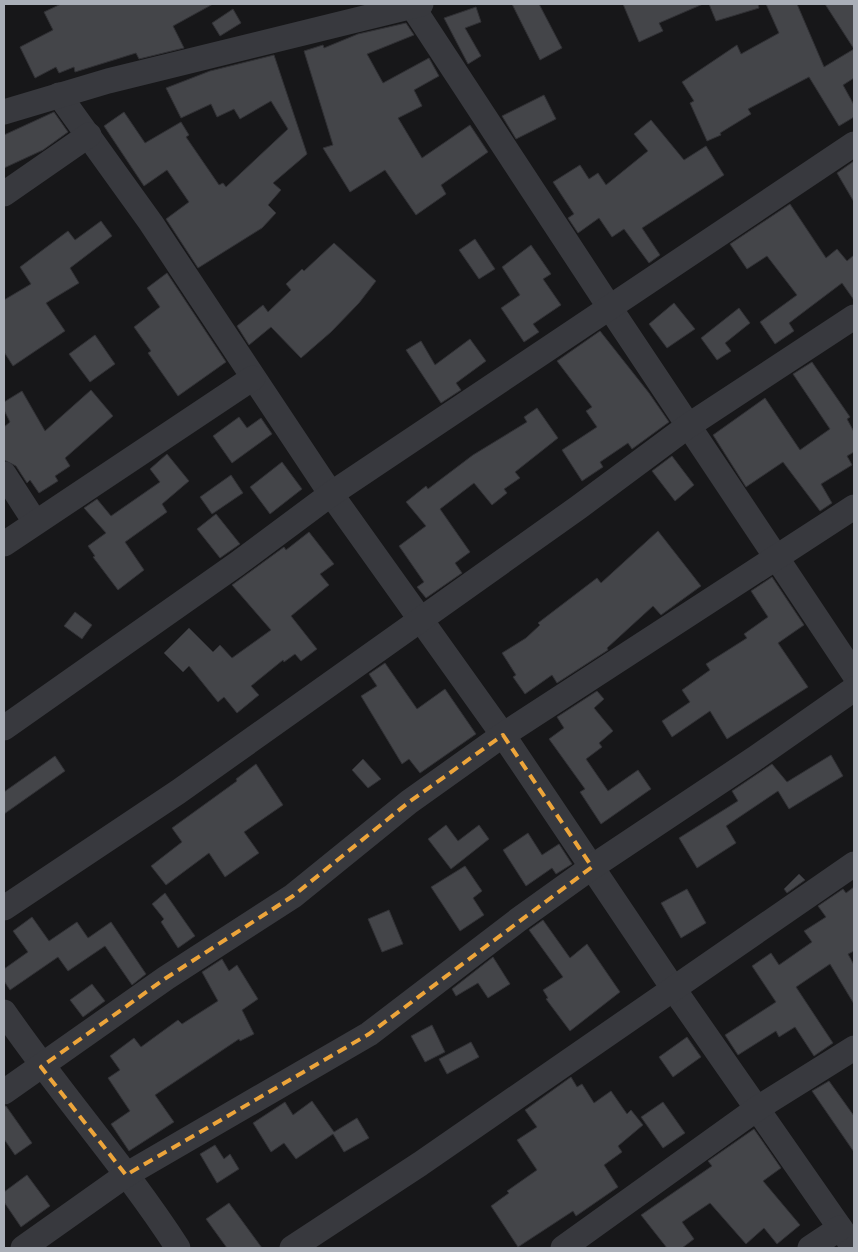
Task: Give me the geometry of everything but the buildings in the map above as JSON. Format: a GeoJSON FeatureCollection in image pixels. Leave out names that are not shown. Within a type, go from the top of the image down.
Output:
{"type":"FeatureCollection","features":[{"type":"Feature","properties":{"kind":"street"},"geometry":{"type":"LineString","coordinates":[[4,112],[108,81],[416,5],[610,308],[854,674]]}},
{"type":"Feature","properties":{"kind":"street"},"geometry":{"type":"LineString","coordinates":[[59,95],[151,223],[331,494],[503,735],[673,988],[854,1248]]}},
{"type":"Feature","properties":{"kind":"street"},"geometry":{"type":"LineString","coordinates":[[4,194],[89,135]]}},
{"type":"Feature","properties":{"kind":"street"},"geometry":{"type":"LineString","coordinates":[[4,728],[238,564],[331,494],[854,144]]}},
{"type":"Feature","properties":{"kind":"street"},"geometry":{"type":"LineString","coordinates":[[4,908],[178,792],[420,618],[579,507],[688,426],[854,317]]}},
{"type":"Feature","properties":{"kind":"street"},"geometry":{"type":"LineString","coordinates":[[4,544],[253,378]]}},
{"type":"Feature","properties":{"kind":"street"},"geometry":{"type":"LineString","coordinates":[[4,474],[35,522]]}},
{"type":"Feature","properties":{"kind":"street"},"geometry":{"type":"LineString","coordinates":[[4,1092],[166,978],[293,896],[409,802],[503,735],[854,507]]}},
{"type":"Feature","properties":{"kind":"street"},"geometry":{"type":"LineString","coordinates":[[23,1248],[126,1175],[369,1034],[518,920],[592,867],[854,689]]}},
{"type":"Feature","properties":{"kind":"street"},"geometry":{"type":"LineString","coordinates":[[292,1248],[428,1158],[854,864]]}},
{"type":"Feature","properties":{"kind":"street"},"geometry":{"type":"LineString","coordinates":[[4,1012],[178,1248]]}},
{"type":"Feature","properties":{"kind":"street"},"geometry":{"type":"LineString","coordinates":[[563,1248],[758,1108],[854,1048]]}},
{"type":"Feature","properties":{"kind":"street"},"geometry":{"type":"LineString","coordinates":[[810,1248],[840,1228]]}},
{"type":"Feature","properties":{"kind":"highlighted area"},"geometry":{"type":"Polygon","coordinates":[[[503,735],[592,867],[369,1034],[126,1175],[41,1067],[166,978],[293,896],[409,802],[503,735]]]}}]}
